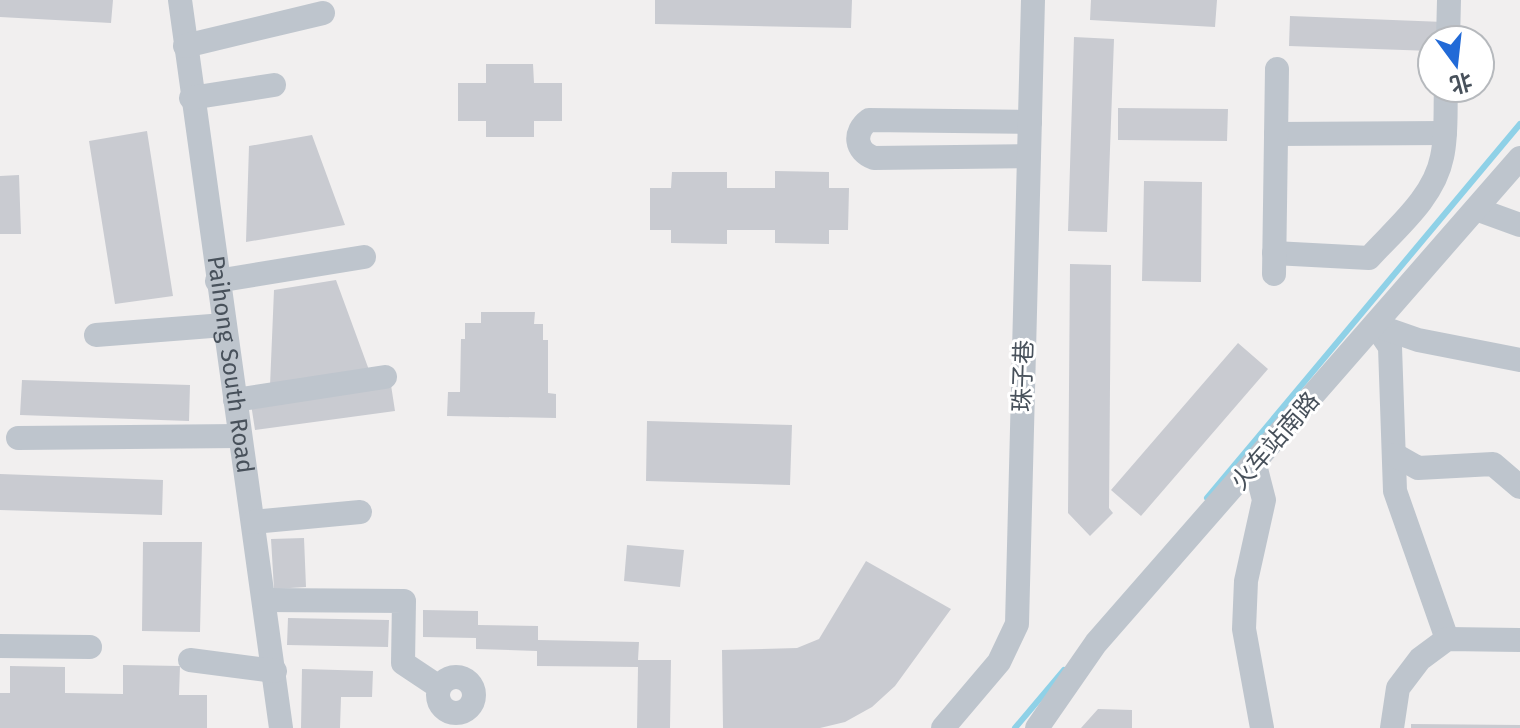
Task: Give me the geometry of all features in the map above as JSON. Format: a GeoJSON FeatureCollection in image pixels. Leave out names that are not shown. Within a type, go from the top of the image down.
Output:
{"type":"FeatureCollection","features":[{"type":"Feature","properties":{"kind":"street","name":"Paihong South Road"},"geometry":{"type":"LineString","coordinates":[[180,0],[191,98],[281,728]]}},
{"type":"Feature","properties":{"kind":"street","name":"珠子巷"},"geometry":{"type":"LineString","coordinates":[[943,728],[999,662],[1017,624],[1033,0]]}},
{"type":"Feature","properties":{"kind":"street"},"geometry":{"type":"LineString","coordinates":[[1448,24],[1449,0]]}},
{"type":"Feature","properties":{"kind":"street"},"geometry":{"type":"LineString","coordinates":[[185,46],[323,13]]}},
{"type":"Feature","properties":{"kind":"street"},"geometry":{"type":"LineString","coordinates":[[1277,69],[1274,264],[1369,258],[1422,201],[1435,180],[1445,133],[1446,104]]}},
{"type":"Feature","properties":{"kind":"street"},"geometry":{"type":"LineString","coordinates":[[191,98],[274,85]]}},
{"type":"Feature","properties":{"kind":"street"},"geometry":{"type":"LineString","coordinates":[[1029,156],[874,158],[862,151],[858,139],[859,131],[869,120],[1030,122]]}},
{"type":"Feature","properties":{"kind":"street"},"geometry":{"type":"LineString","coordinates":[[1276,134],[1445,133]]}},
{"type":"Feature","properties":{"kind":"street","name":"火车站南路"},"geometry":{"type":"LineString","coordinates":[[1037,728],[1096,643],[1255,465],[1520,158]]}},
{"type":"Feature","properties":{"kind":"street"},"geometry":{"type":"LineString","coordinates":[[1476,209],[1520,225]]}},
{"type":"Feature","properties":{"kind":"street"},"geometry":{"type":"LineString","coordinates":[[217,281],[364,257]]}},
{"type":"Feature","properties":{"kind":"street"},"geometry":{"type":"LineString","coordinates":[[96,335],[224,325]]}},
{"type":"Feature","properties":{"kind":"street"},"geometry":{"type":"LineString","coordinates":[[1375,325],[1418,340],[1520,360]]}},
{"type":"Feature","properties":{"kind":"street"},"geometry":{"type":"LineString","coordinates":[[1375,325],[1390,347],[1395,491],[1447,639]]}},
{"type":"Feature","properties":{"kind":"street"},"geometry":{"type":"LineString","coordinates":[[235,400],[385,377]]}},
{"type":"Feature","properties":{"kind":"street"},"geometry":{"type":"LineString","coordinates":[[18,438],[240,436]]}},
{"type":"Feature","properties":{"kind":"street"},"geometry":{"type":"LineString","coordinates":[[1395,455],[1418,468],[1493,464],[1520,487]]}},
{"type":"Feature","properties":{"kind":"street"},"geometry":{"type":"LineString","coordinates":[[1255,465],[1264,500],[1246,581],[1244,629],[1262,728]]}},
{"type":"Feature","properties":{"kind":"street"},"geometry":{"type":"LineString","coordinates":[[253,522],[360,512]]}},
{"type":"Feature","properties":{"kind":"street"},"geometry":{"type":"LineString","coordinates":[[265,600],[404,601],[403,663],[439,687],[457,676],[470,682],[475,695],[473,702],[455,721]]}},
{"type":"Feature","properties":{"kind":"street"},"geometry":{"type":"LineString","coordinates":[[1392,728],[1398,688],[1420,659],[1447,639],[1520,640]]}},
{"type":"Feature","properties":{"kind":"street"},"geometry":{"type":"LineString","coordinates":[[0,646],[90,647]]}},
{"type":"Feature","properties":{"kind":"street"},"geometry":{"type":"LineString","coordinates":[[190,660],[275,671]]}},
{"type":"Feature","properties":{"kind":"building"},"geometry":{"type":"Polygon","coordinates":[[[0,0],[113,0],[111,23],[0,17],[0,0]]]}},
{"type":"Feature","properties":{"kind":"building"},"geometry":{"type":"Polygon","coordinates":[[[655,0],[852,0],[851,28],[655,24],[655,0]]]}},
{"type":"Feature","properties":{"kind":"building"},"geometry":{"type":"Polygon","coordinates":[[[1091,0],[1217,0],[1215,27],[1090,20],[1091,0]]]}},
{"type":"Feature","properties":{"kind":"building"},"geometry":{"type":"Polygon","coordinates":[[[1290,16],[1444,22],[1416,24],[1416,50],[1289,46],[1290,16]]]}},
{"type":"Feature","properties":{"kind":"building"},"geometry":{"type":"Polygon","coordinates":[[[1074,37],[1114,39],[1107,232],[1068,231],[1074,37]]]}},
{"type":"Feature","properties":{"kind":"building"},"geometry":{"type":"Polygon","coordinates":[[[486,64],[533,64],[534,83],[562,83],[562,121],[534,121],[534,137],[486,137],[486,121],[458,121],[458,83],[486,83],[486,64]]]}},
{"type":"Feature","properties":{"kind":"building"},"geometry":{"type":"Polygon","coordinates":[[[1118,108],[1228,109],[1227,141],[1118,140],[1118,108]]]}},
{"type":"Feature","properties":{"kind":"building"},"geometry":{"type":"Polygon","coordinates":[[[147,131],[173,296],[115,304],[89,141],[147,131]]]}},
{"type":"Feature","properties":{"kind":"building"},"geometry":{"type":"Polygon","coordinates":[[[312,135],[345,225],[246,242],[249,146],[312,135]]]}},
{"type":"Feature","properties":{"kind":"building"},"geometry":{"type":"Polygon","coordinates":[[[775,171],[829,172],[829,188],[849,188],[848,230],[829,230],[829,244],[775,243],[775,230],[727,230],[727,244],[671,243],[671,230],[650,230],[650,188],[671,188],[672,172],[727,172],[727,188],[775,188],[775,171]]]}},
{"type":"Feature","properties":{"kind":"building"},"geometry":{"type":"Polygon","coordinates":[[[19,175],[21,234],[0,234],[0,176],[19,175]]]}},
{"type":"Feature","properties":{"kind":"building"},"geometry":{"type":"Polygon","coordinates":[[[1144,181],[1202,182],[1201,282],[1142,281],[1144,181]]]}},
{"type":"Feature","properties":{"kind":"building"},"geometry":{"type":"Polygon","coordinates":[[[1070,264],[1111,265],[1109,508],[1113,513],[1090,536],[1068,513],[1070,264]]]}},
{"type":"Feature","properties":{"kind":"building"},"geometry":{"type":"Polygon","coordinates":[[[336,280],[369,370],[270,386],[274,290],[336,280]]]}},
{"type":"Feature","properties":{"kind":"building"},"geometry":{"type":"Polygon","coordinates":[[[481,312],[535,312],[534,324],[543,324],[543,340],[548,340],[548,393],[556,394],[556,418],[447,416],[448,392],[460,392],[461,339],[465,339],[465,323],[481,323],[481,312]]]}},
{"type":"Feature","properties":{"kind":"building"},"geometry":{"type":"Polygon","coordinates":[[[1238,343],[1268,369],[1141,516],[1111,490],[1238,343]]]}},
{"type":"Feature","properties":{"kind":"building"},"geometry":{"type":"Polygon","coordinates":[[[22,380],[190,385],[189,421],[20,415],[22,380]]]}},
{"type":"Feature","properties":{"kind":"building"},"geometry":{"type":"Polygon","coordinates":[[[391,385],[395,411],[255,430],[251,404],[391,385]]]}},
{"type":"Feature","properties":{"kind":"building"},"geometry":{"type":"Polygon","coordinates":[[[647,421],[792,425],[790,485],[646,481],[647,421]]]}},
{"type":"Feature","properties":{"kind":"building"},"geometry":{"type":"Polygon","coordinates":[[[0,474],[163,480],[162,515],[0,510],[0,474]]]}},
{"type":"Feature","properties":{"kind":"building"},"geometry":{"type":"Polygon","coordinates":[[[304,538],[306,587],[274,589],[271,539],[304,538]]]}},
{"type":"Feature","properties":{"kind":"building"},"geometry":{"type":"Polygon","coordinates":[[[143,542],[202,542],[200,632],[142,631],[143,542]]]}},
{"type":"Feature","properties":{"kind":"building"},"geometry":{"type":"Polygon","coordinates":[[[627,545],[684,550],[680,587],[624,581],[627,545]]]}},
{"type":"Feature","properties":{"kind":"building"},"geometry":{"type":"Polygon","coordinates":[[[866,561],[951,609],[895,686],[872,707],[845,722],[820,728],[723,728],[722,650],[797,648],[819,639],[866,561]]]}},
{"type":"Feature","properties":{"kind":"building"},"geometry":{"type":"Polygon","coordinates":[[[423,610],[478,611],[478,625],[538,626],[538,640],[639,642],[638,660],[671,660],[670,728],[637,728],[638,667],[537,666],[537,651],[476,649],[476,638],[423,637],[423,610]]]}},
{"type":"Feature","properties":{"kind":"building"},"geometry":{"type":"Polygon","coordinates":[[[288,618],[389,620],[388,647],[287,645],[288,618]]]}},
{"type":"Feature","properties":{"kind":"building"},"geometry":{"type":"Polygon","coordinates":[[[123,665],[180,666],[179,695],[207,695],[207,728],[0,728],[0,693],[10,693],[10,666],[65,667],[65,693],[123,694],[123,665]]]}},
{"type":"Feature","properties":{"kind":"building"},"geometry":{"type":"Polygon","coordinates":[[[302,669],[373,671],[372,697],[341,697],[340,728],[301,728],[302,669]]]}},
{"type":"Feature","properties":{"kind":"building"},"geometry":{"type":"Polygon","coordinates":[[[1098,709],[1132,710],[1132,728],[1081,728],[1098,709]]]}},
{"type":"Feature","properties":{"kind":"building"},"geometry":{"type":"Polygon","coordinates":[[[1411,724],[1520,725],[1520,728],[1411,728],[1411,724]]]}},
{"type":"Feature","properties":{"kind":"waterway"},"geometry":{"type":"LineString","coordinates":[[1207,498],[1520,124]]}},
{"type":"Feature","properties":{"kind":"waterway"},"geometry":{"type":"LineString","coordinates":[[1015,728],[1064,670]]}}]}
